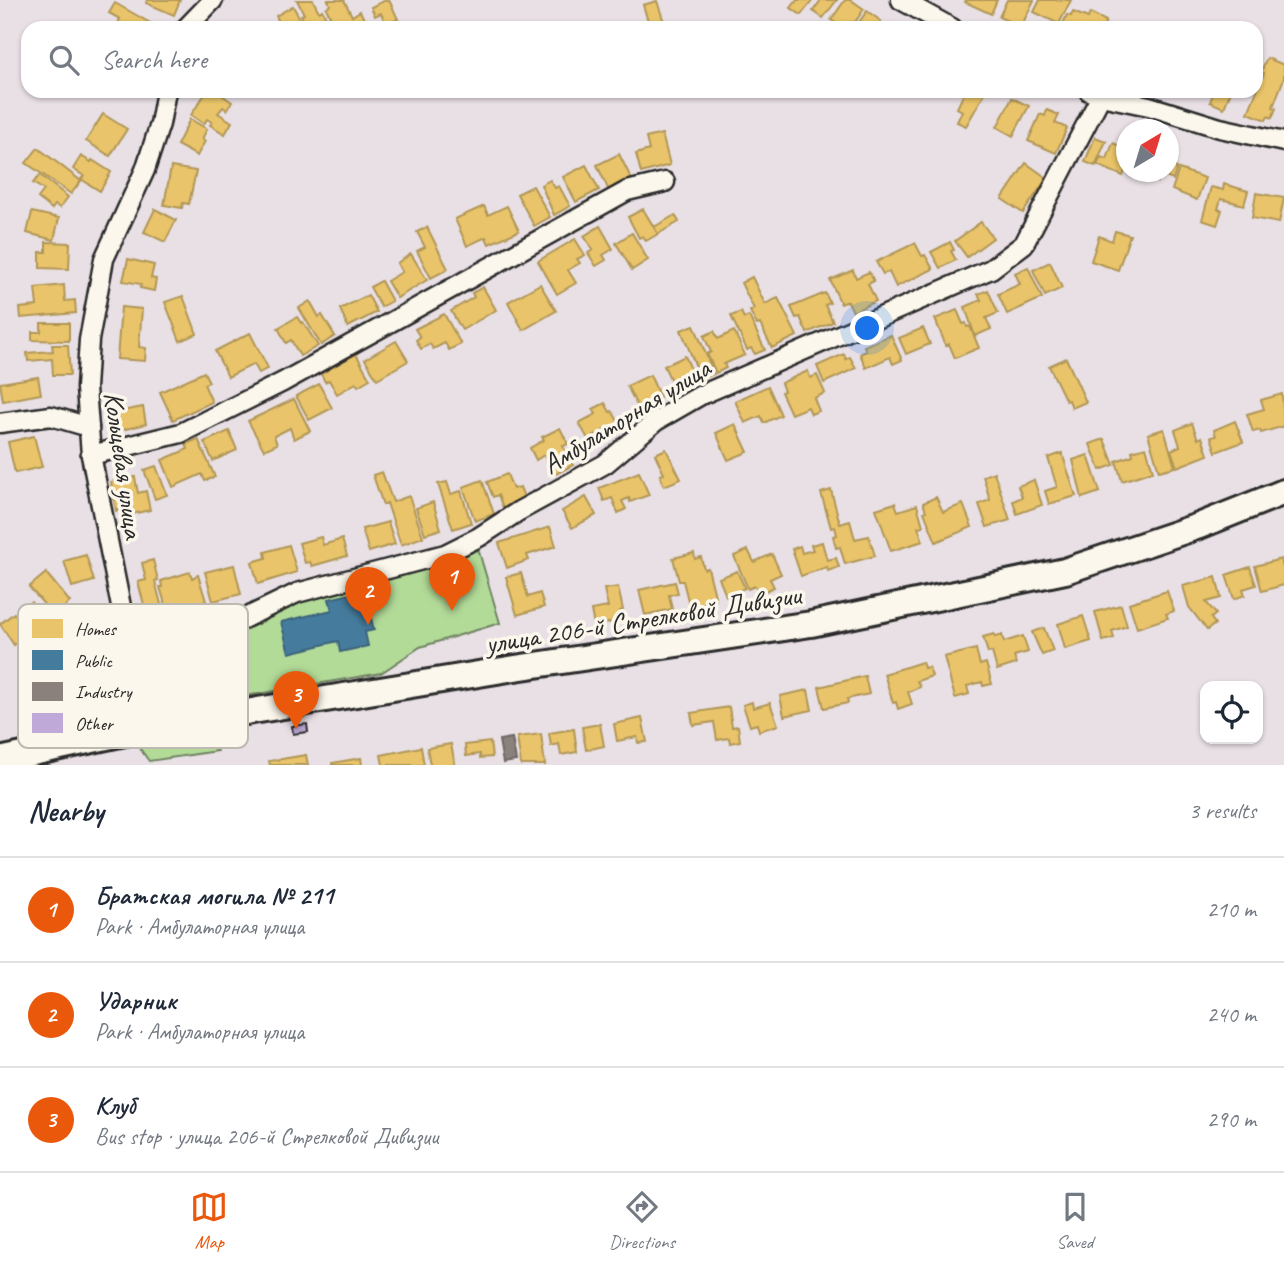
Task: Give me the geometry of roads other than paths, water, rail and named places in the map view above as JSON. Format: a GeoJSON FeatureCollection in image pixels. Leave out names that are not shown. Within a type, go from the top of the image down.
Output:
{"type":"FeatureCollection","features":[{"type":"Feature","properties":{"kind":"main road","name":"улица 206-й Стрелковой Дивизии"},"geometry":{"type":"LineString","coordinates":[[248,712],[502,670],[811,624],[1052,574],[1199,526],[1284,492]]}},
{"type":"Feature","properties":{"kind":"main road","name":"улица 206-й Стрелковой Дивизии"},"geometry":{"type":"LineString","coordinates":[[0,760],[57,748]]}},
{"type":"Feature","properties":{"kind":"street"},"geometry":{"type":"LineString","coordinates":[[187,21],[194,0]]}},
{"type":"Feature","properties":{"kind":"street"},"geometry":{"type":"LineString","coordinates":[[192,21],[214,0]]}},
{"type":"Feature","properties":{"kind":"street"},"geometry":{"type":"LineString","coordinates":[[901,0],[939,21]]}},
{"type":"Feature","properties":{"kind":"street","name":"Кольцевая улица"},"geometry":{"type":"LineString","coordinates":[[121,604],[91,454],[86,388],[89,340],[104,259],[145,170],[160,124],[165,98]]}},
{"type":"Feature","properties":{"kind":"street","name":"Амбулаторная улица"},"geometry":{"type":"LineString","coordinates":[[248,617],[296,593],[445,554],[606,464],[656,421],[701,395],[991,270],[1024,244],[1093,98]]}},
{"type":"Feature","properties":{"kind":"street"},"geometry":{"type":"LineString","coordinates":[[1113,98],[1220,128],[1284,142]]}},
{"type":"Feature","properties":{"kind":"street"},"geometry":{"type":"LineString","coordinates":[[91,454],[181,433],[284,382],[617,196],[665,182]]}},
{"type":"Feature","properties":{"kind":"street"},"geometry":{"type":"LineString","coordinates":[[0,423],[51,416],[89,426]]}},
{"type":"Feature","properties":{"kind":"place","name":"Братская могила № 211"},"geometry":{"type":"Point","coordinates":[452,611]}},
{"type":"Feature","properties":{"kind":"place","name":"Ударник"},"geometry":{"type":"Point","coordinates":[368,625]}},
{"type":"Feature","properties":{"kind":"place","name":"Клуб"},"geometry":{"type":"Point","coordinates":[296,729]}}]}
